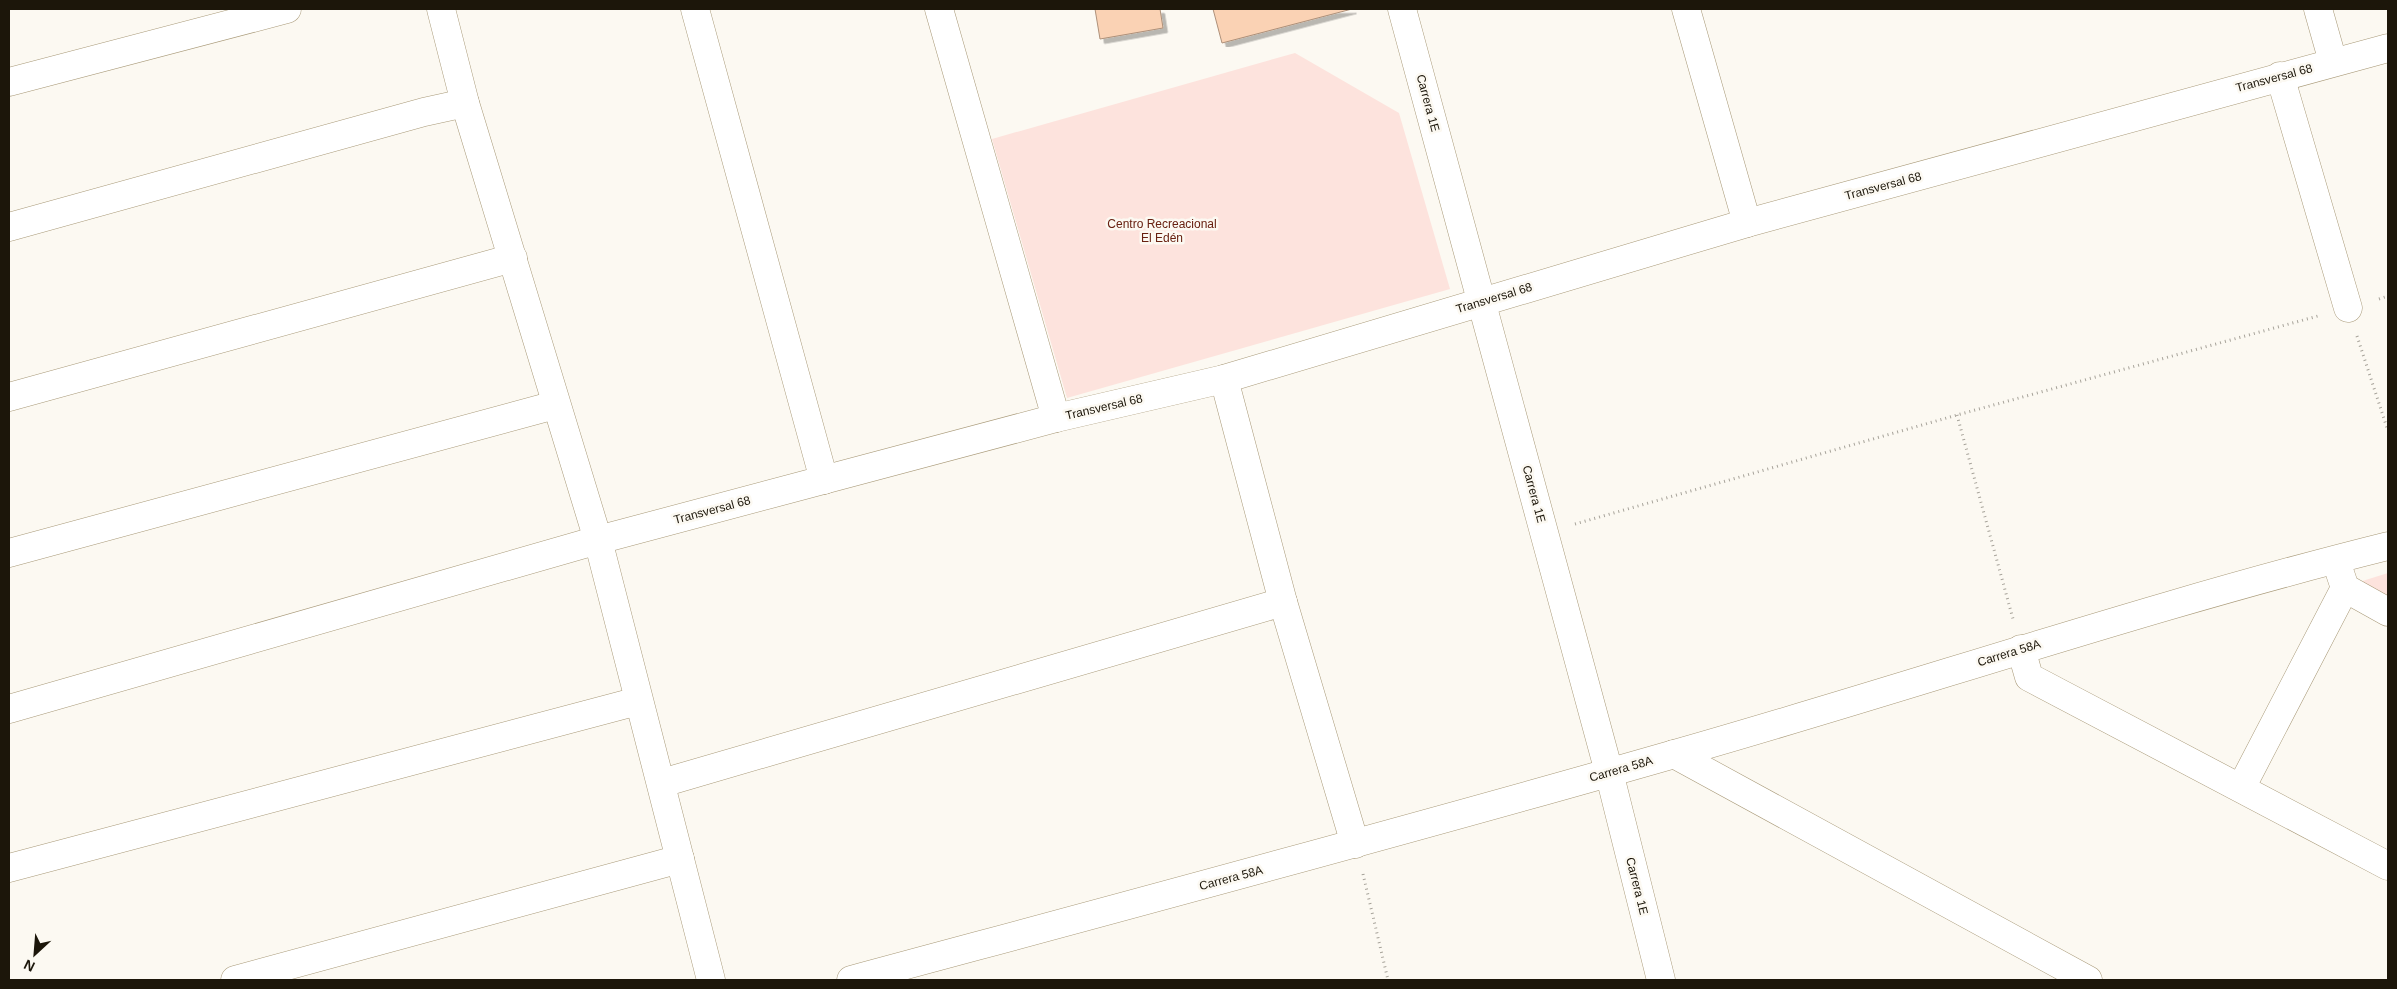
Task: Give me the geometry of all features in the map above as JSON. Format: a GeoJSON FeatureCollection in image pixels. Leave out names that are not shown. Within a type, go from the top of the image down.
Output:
{"type":"FeatureCollection","features":[{"type":"Feature","properties":{"kind":"street"},"geometry":{"type":"LineString","coordinates":[[9,82],[287,9]]}},
{"type":"Feature","properties":{"kind":"street"},"geometry":{"type":"LineString","coordinates":[[441,9],[465,103],[555,405],[598,540],[638,700],[662,782],[711,980]]}},
{"type":"Feature","properties":{"kind":"street"},"geometry":{"type":"LineString","coordinates":[[695,9],[824,480]]}},
{"type":"Feature","properties":{"kind":"street"},"geometry":{"type":"LineString","coordinates":[[939,9],[1056,418]]}},
{"type":"Feature","properties":{"kind":"street","name":"Carrera 1E"},"geometry":{"type":"LineString","coordinates":[[1402,9],[1544,532],[1662,980]]}},
{"type":"Feature","properties":{"kind":"street"},"geometry":{"type":"LineString","coordinates":[[1686,9],[1746,224]]}},
{"type":"Feature","properties":{"kind":"street"},"geometry":{"type":"LineString","coordinates":[[2318,9],[2333,62]]}},
{"type":"Feature","properties":{"kind":"street","name":"Transversal 68"},"geometry":{"type":"LineString","coordinates":[[9,709],[598,540],[1056,418],[1224,379],[1746,224],[2280,76],[2388,48]]}},
{"type":"Feature","properties":{"kind":"street"},"geometry":{"type":"LineString","coordinates":[[2280,76],[2348,308]]}},
{"type":"Feature","properties":{"kind":"street"},"geometry":{"type":"LineString","coordinates":[[9,227],[424,112],[465,103]]}},
{"type":"Feature","properties":{"kind":"street"},"geometry":{"type":"LineString","coordinates":[[9,397],[512,258]]}},
{"type":"Feature","properties":{"kind":"street"},"geometry":{"type":"LineString","coordinates":[[1224,379],[1283,602],[1356,844]]}},
{"type":"Feature","properties":{"kind":"street"},"geometry":{"type":"LineString","coordinates":[[9,553],[555,405]]}},
{"type":"Feature","properties":{"kind":"street","name":"Carrera 58A"},"geometry":{"type":"LineString","coordinates":[[851,980],[1356,844],[1674,754],[2021,649],[2335,559],[2388,546]]}},
{"type":"Feature","properties":{"kind":"street"},"geometry":{"type":"LineString","coordinates":[[2335,559],[2345,588],[2388,612]]}},
{"type":"Feature","properties":{"kind":"street"},"geometry":{"type":"LineString","coordinates":[[2241,788],[2345,588]]}},
{"type":"Feature","properties":{"kind":"street"},"geometry":{"type":"LineString","coordinates":[[662,782],[1283,602]]}},
{"type":"Feature","properties":{"kind":"street"},"geometry":{"type":"LineString","coordinates":[[2021,649],[2029,677],[2388,866]]}},
{"type":"Feature","properties":{"kind":"street"},"geometry":{"type":"LineString","coordinates":[[9,868],[638,700]]}},
{"type":"Feature","properties":{"kind":"street"},"geometry":{"type":"LineString","coordinates":[[1674,754],[2088,980]]}},
{"type":"Feature","properties":{"kind":"street"},"geometry":{"type":"LineString","coordinates":[[235,980],[680,859]]}},
{"type":"Feature","properties":{"kind":"path"},"geometry":{"type":"LineString","coordinates":[[1544,532],[2388,296]]}},
{"type":"Feature","properties":{"kind":"path"},"geometry":{"type":"LineString","coordinates":[[2348,308],[2388,431]]}},
{"type":"Feature","properties":{"kind":"path"},"geometry":{"type":"LineString","coordinates":[[1958,415],[2021,649]]}},
{"type":"Feature","properties":{"kind":"path"},"geometry":{"type":"LineString","coordinates":[[1356,844],[1388,980]]}},
{"type":"Feature","properties":{"kind":"green space","name":"Centro Recreacional El Edén"},"geometry":{"type":"Polygon","coordinates":[[[1295,53],[1399,113],[1450,289],[1067,398],[992,139],[1295,53]]]}},
{"type":"Feature","properties":{"kind":"green space"},"geometry":{"type":"Polygon","coordinates":[[[2388,573],[2388,601],[2356,583],[2388,573]]]}},
{"type":"Feature","properties":{"kind":"building"},"geometry":{"type":"Polygon","coordinates":[[[1095,9],[1160,9],[1163,28],[1100,39],[1095,9]]]}},
{"type":"Feature","properties":{"kind":"building"},"geometry":{"type":"Polygon","coordinates":[[[1213,9],[1352,9],[1222,43],[1213,9]]]}}]}
